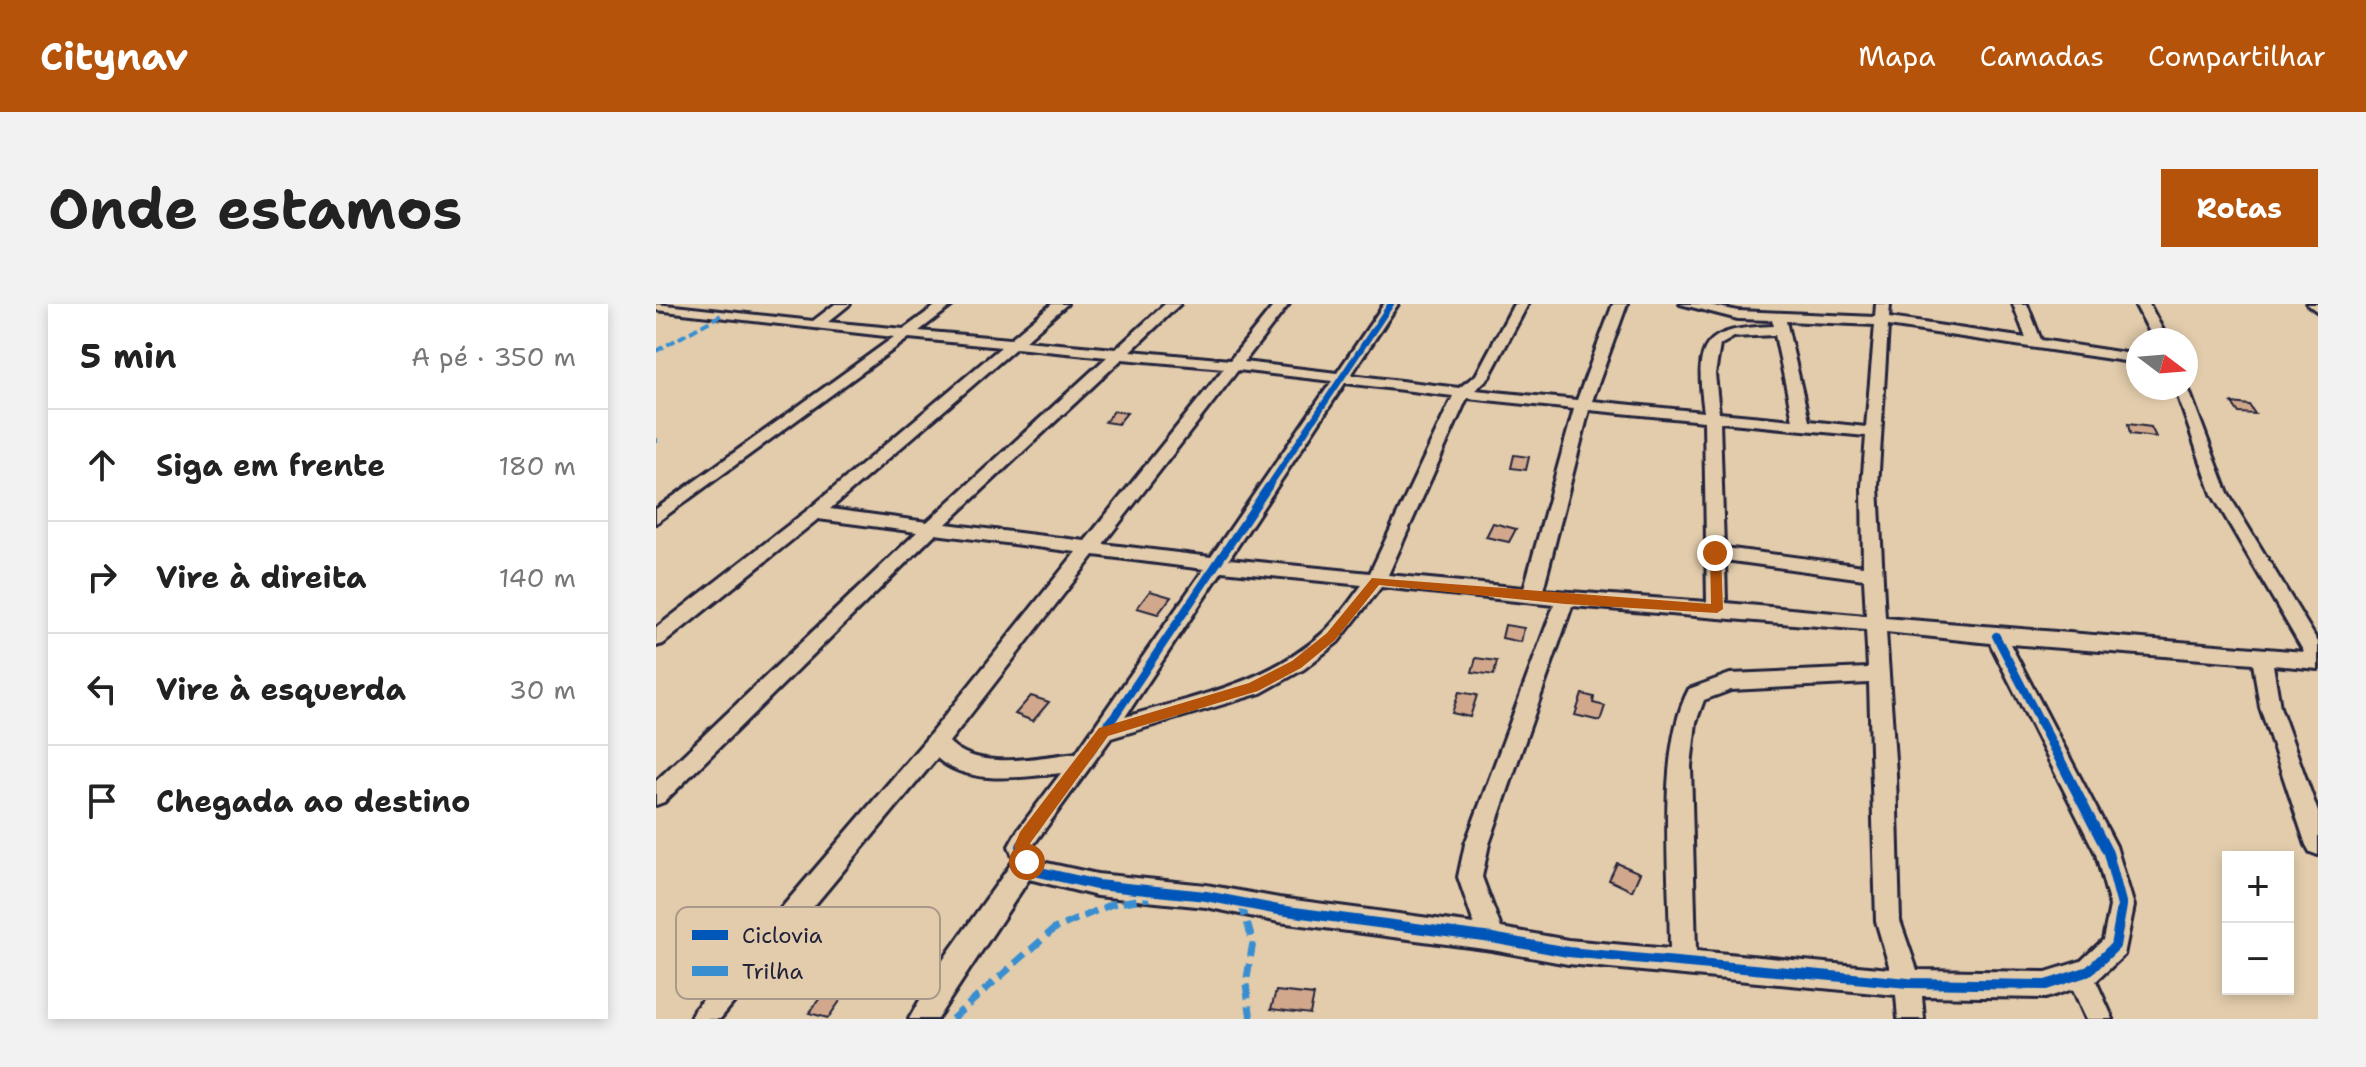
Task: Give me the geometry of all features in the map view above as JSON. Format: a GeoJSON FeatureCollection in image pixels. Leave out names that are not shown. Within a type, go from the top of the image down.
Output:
{"type":"FeatureCollection","features":[{"type":"Feature","properties":{"kind":"street"},"geometry":{"type":"LineString","coordinates":[[723,314],[739,304]]}},
{"type":"Feature","properties":{"kind":"street"},"geometry":{"type":"LineString","coordinates":[[816,325],[843,304]]}},
{"type":"Feature","properties":{"kind":"street"},"geometry":{"type":"LineString","coordinates":[[656,517],[912,333],[947,304]]}},
{"type":"Feature","properties":{"kind":"street"},"geometry":{"type":"LineString","coordinates":[[656,639],[815,513],[1060,304]]}},
{"type":"Feature","properties":{"kind":"street"},"geometry":{"type":"LineString","coordinates":[[656,795],[930,529],[1173,304]]}},
{"type":"Feature","properties":{"kind":"street"},"geometry":{"type":"LineString","coordinates":[[798,907],[936,743],[1088,546],[1282,304]]}},
{"type":"Feature","properties":{"kind":"street"},"geometry":{"type":"LineString","coordinates":[[1391,304],[1104,732],[1026,837],[1021,846],[1027,862],[1035,871],[1097,885],[1206,896],[1279,910],[1492,938],[1568,952],[1908,983],[2046,985],[2089,971],[2115,946],[2122,906],[2108,853],[1996,636]]}},
{"type":"Feature","properties":{"kind":"street"},"geometry":{"type":"LineString","coordinates":[[1104,732],[1254,687],[1297,664],[1331,637],[1376,581],[1462,393],[1482,377],[1521,304]]}},
{"type":"Feature","properties":{"kind":"street"},"geometry":{"type":"LineString","coordinates":[[1532,595],[1583,405],[1620,304]]}},
{"type":"Feature","properties":{"kind":"street"},"geometry":{"type":"LineString","coordinates":[[1687,304],[1738,315],[1881,321],[2126,357]]}},
{"type":"Feature","properties":{"kind":"street"},"geometry":{"type":"LineString","coordinates":[[1883,304],[1870,486],[1873,574],[1885,774],[1888,921],[1908,983],[1911,1019]]}},
{"type":"Feature","properties":{"kind":"street"},"geometry":{"type":"LineString","coordinates":[[2020,304],[2036,346]]}},
{"type":"Feature","properties":{"kind":"street"},"geometry":{"type":"LineString","coordinates":[[2142,304],[2155,328]]}},
{"type":"Feature","properties":{"kind":"street"},"geometry":{"type":"LineString","coordinates":[[2314,304],[2318,308]]}},
{"type":"Feature","properties":{"kind":"street"},"geometry":{"type":"LineString","coordinates":[[656,306],[816,325],[1234,365],[1494,397],[1874,432]]}},
{"type":"Feature","properties":{"kind":"street"},"geometry":{"type":"LineString","coordinates":[[1717,609],[1712,416],[1708,392],[1710,349],[1716,339],[1780,317]]}},
{"type":"Feature","properties":{"kind":"street"},"geometry":{"type":"LineString","coordinates":[[1780,317],[1802,424]]}},
{"type":"Feature","properties":{"kind":"street"},"geometry":{"type":"LineString","coordinates":[[1482,377],[1494,397]]}},
{"type":"Feature","properties":{"kind":"street"},"geometry":{"type":"LineString","coordinates":[[2186,400],[2220,494],[2318,660]]}},
{"type":"Feature","properties":{"kind":"street"},"geometry":{"type":"LineString","coordinates":[[815,513],[1214,564],[1376,581],[2262,659],[2318,660]]}},
{"type":"Feature","properties":{"kind":"street"},"geometry":{"type":"LineString","coordinates":[[1715,553],[1873,574]]}},
{"type":"Feature","properties":{"kind":"street"},"geometry":{"type":"LineString","coordinates":[[1492,938],[1470,877],[1477,844],[1565,599]]}},
{"type":"Feature","properties":{"kind":"street"},"geometry":{"type":"LineString","coordinates":[[2262,659],[2277,731],[2318,845]]}},
{"type":"Feature","properties":{"kind":"street"},"geometry":{"type":"LineString","coordinates":[[1683,962],[1680,766],[1685,722],[1696,695],[1730,682],[1877,675]]}},
{"type":"Feature","properties":{"kind":"street"},"geometry":{"type":"LineString","coordinates":[[936,743],[944,755],[963,764],[988,768],[1081,762]]}},
{"type":"Feature","properties":{"kind":"street"},"geometry":{"type":"LineString","coordinates":[[940,989],[1027,862]]}},
{"type":"Feature","properties":{"kind":"street"},"geometry":{"type":"LineString","coordinates":[[2080,974],[2100,1019]]}},
{"type":"Feature","properties":{"kind":"street"},"geometry":{"type":"LineString","coordinates":[[703,1019],[720,999]]}},
{"type":"Feature","properties":{"kind":"street"},"geometry":{"type":"LineString","coordinates":[[922,1019],[934,999]]}},
{"type":"Feature","properties":{"kind":"building"},"geometry":{"type":"Polygon","coordinates":[[[2232,403],[2249,405],[2255,414],[2239,413],[2232,403]]]}},
{"type":"Feature","properties":{"kind":"building"},"geometry":{"type":"Polygon","coordinates":[[[1114,411],[1127,413],[1118,424],[1105,422],[1114,411]]]}},
{"type":"Feature","properties":{"kind":"building"},"geometry":{"type":"Polygon","coordinates":[[[2128,424],[2151,427],[2156,437],[2130,434],[2128,424]]]}},
{"type":"Feature","properties":{"kind":"building"},"geometry":{"type":"Polygon","coordinates":[[[1514,455],[1529,457],[1526,470],[1511,468],[1514,455]]]}},
{"type":"Feature","properties":{"kind":"building"},"geometry":{"type":"Polygon","coordinates":[[[1493,523],[1516,529],[1509,542],[1486,537],[1493,523]]]}},
{"type":"Feature","properties":{"kind":"building"},"geometry":{"type":"Polygon","coordinates":[[[1150,591],[1171,597],[1158,614],[1137,608],[1150,591]]]}},
{"type":"Feature","properties":{"kind":"building"},"geometry":{"type":"Polygon","coordinates":[[[1505,625],[1524,628],[1521,642],[1502,638],[1505,625]]]}},
{"type":"Feature","properties":{"kind":"building"},"geometry":{"type":"Polygon","coordinates":[[[1476,658],[1497,661],[1494,675],[1472,672],[1476,658]]]}},
{"type":"Feature","properties":{"kind":"building"},"geometry":{"type":"Polygon","coordinates":[[[1459,692],[1477,695],[1470,717],[1452,713],[1459,692]]]}},
{"type":"Feature","properties":{"kind":"building"},"geometry":{"type":"Polygon","coordinates":[[[1582,694],[1594,697],[1593,703],[1605,706],[1600,721],[1575,715],[1582,694]]]}},
{"type":"Feature","properties":{"kind":"building"},"geometry":{"type":"Polygon","coordinates":[[[1031,696],[1049,702],[1033,721],[1015,714],[1031,696]]]}},
{"type":"Feature","properties":{"kind":"building"},"geometry":{"type":"Polygon","coordinates":[[[1617,863],[1640,873],[1632,891],[1609,880],[1617,863]]]}},
{"type":"Feature","properties":{"kind":"building"},"geometry":{"type":"Polygon","coordinates":[[[1276,991],[1314,995],[1310,1014],[1271,1009],[1276,991]]]}},
{"type":"Feature","properties":{"kind":"building"},"geometry":{"type":"Polygon","coordinates":[[[819,999],[841,999],[828,1018],[809,1013],[819,999]]]}},
{"type":"Feature","properties":{"kind":"marked path"},"geometry":{"type":"LineString","coordinates":[[656,351],[723,314]]}},
{"type":"Feature","properties":{"kind":"marked path"},"geometry":{"type":"LineString","coordinates":[[656,438],[656,443]]}},
{"type":"Feature","properties":{"kind":"marked path"},"geometry":{"type":"LineString","coordinates":[[952,1019],[1054,929],[1112,904],[1149,898]]}},
{"type":"Feature","properties":{"kind":"marked path"},"geometry":{"type":"LineString","coordinates":[[1241,903],[1253,942],[1246,984],[1251,1019]]}},
{"type":"Feature","properties":{"kind":"cycle path"},"geometry":{"type":"LineString","coordinates":[[1391,304],[1104,732],[1026,837],[1021,846],[1027,862],[1035,871],[1097,885],[1206,896],[1279,910],[1492,938],[1568,952],[1908,983],[2046,985],[2089,971],[2115,946],[2122,906],[2108,853],[1996,636]]}},
{"type":"Feature","properties":{"kind":"route"},"geometry":{"type":"LineString","coordinates":[[1027,862],[1021,846],[1026,837],[1104,732],[1254,687],[1297,664],[1331,637],[1376,581],[1565,599],[1717,609],[1715,553]]}}]}
